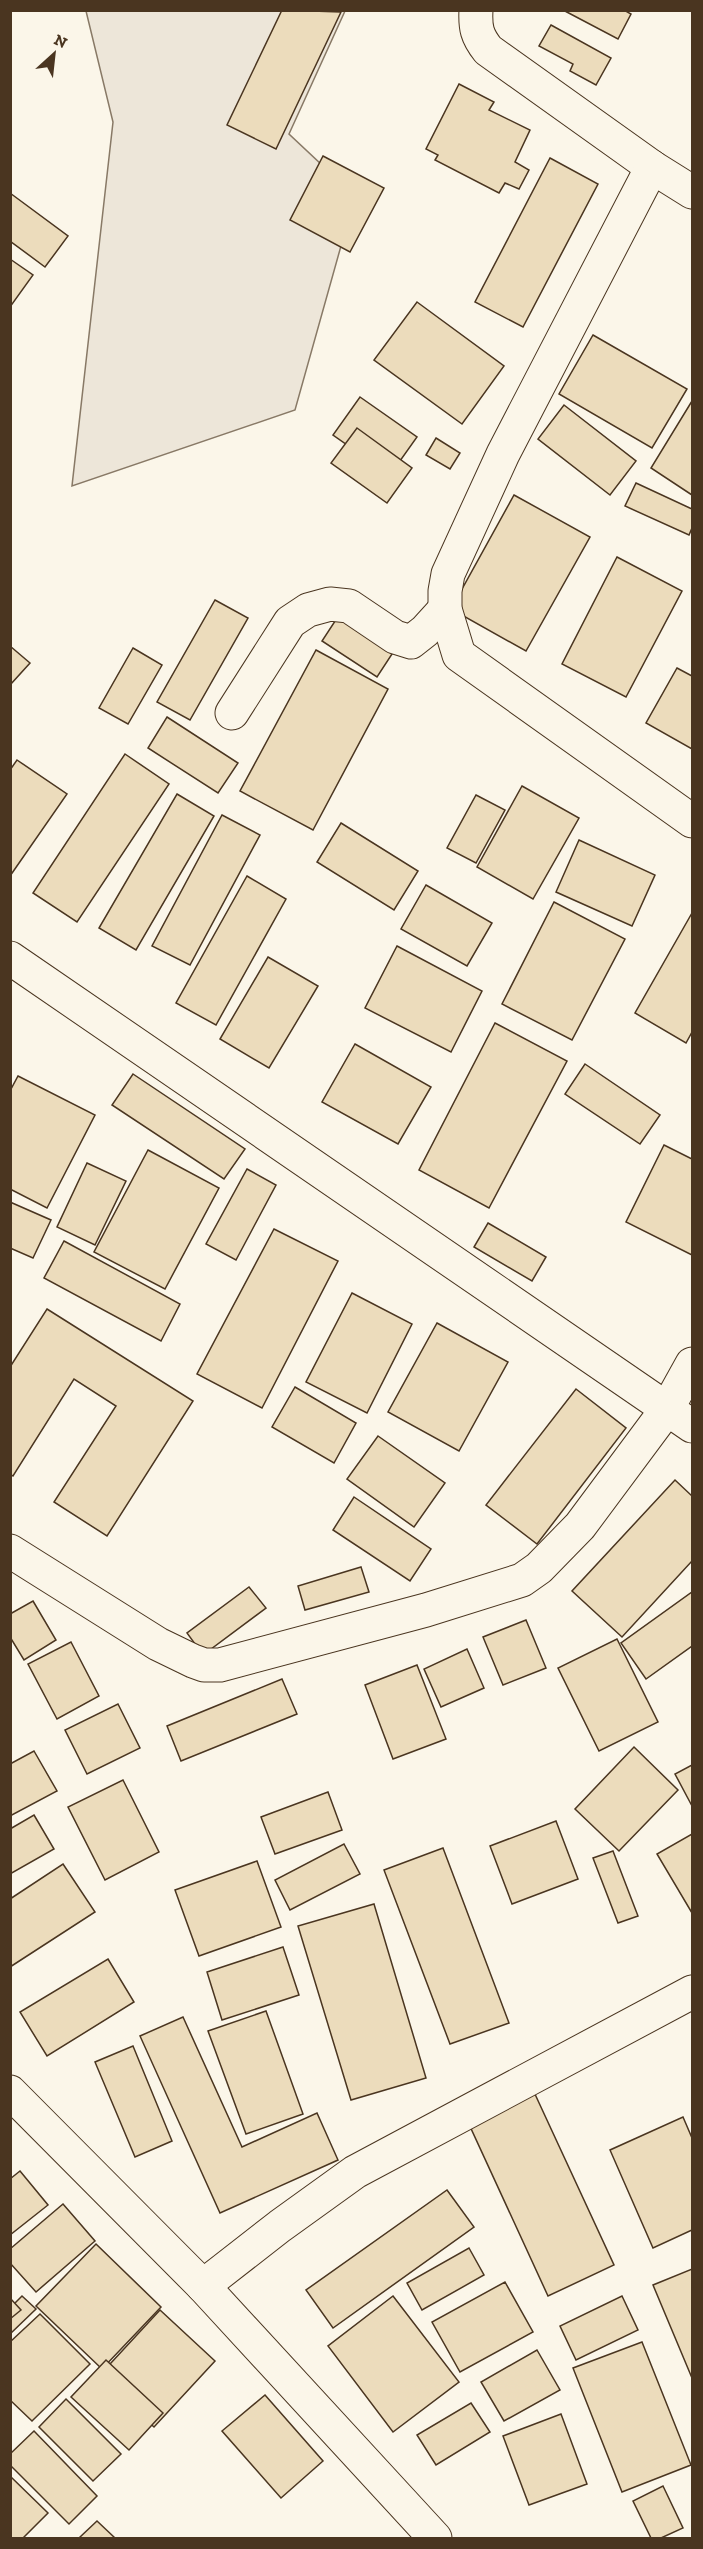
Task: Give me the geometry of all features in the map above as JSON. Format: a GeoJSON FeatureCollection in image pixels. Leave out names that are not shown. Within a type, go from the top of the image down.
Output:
{"type":"FeatureCollection","features":[{"type":"Feature","properties":{"kind":"street"},"geometry":{"type":"LineString","coordinates":[[476,10],[474,26],[477,36],[488,50],[652,167],[693,192]]}},
{"type":"Feature","properties":{"kind":"street"},"geometry":{"type":"LineString","coordinates":[[652,167],[503,454],[448,574],[445,609],[459,655],[693,821]]}},
{"type":"Feature","properties":{"kind":"street"},"geometry":{"type":"LineString","coordinates":[[232,713],[290,622],[308,610],[330,604],[349,606],[396,637],[411,642],[425,631],[445,609]]}},
{"type":"Feature","properties":{"kind":"street"},"geometry":{"type":"LineString","coordinates":[[10,958],[680,1418]]}},
{"type":"Feature","properties":{"kind":"street"},"geometry":{"type":"LineString","coordinates":[[10,1551],[158,1644],[193,1661],[220,1665],[426,1610],[522,1580],[539,1568],[680,1418],[693,1364]]}},
{"type":"Feature","properties":{"kind":"street"},"geometry":{"type":"LineString","coordinates":[[203,2286],[280,2226],[355,2172],[693,1992]]}},
{"type":"Feature","properties":{"kind":"street"},"geometry":{"type":"LineString","coordinates":[[10,2092],[203,2286],[435,2538]]}},
{"type":"Feature","properties":{"kind":"shaded area"},"geometry":{"type":"Polygon","coordinates":[[[86,11],[345,11],[289,134],[355,196],[295,410],[72,486],[113,122],[86,11]]]}},
{"type":"Feature","properties":{"kind":"building"},"geometry":{"type":"Polygon","coordinates":[[[282,10],[341,12],[276,149],[227,125],[282,10]]]}},
{"type":"Feature","properties":{"kind":"building"},"geometry":{"type":"Polygon","coordinates":[[[563,10],[624,10],[631,14],[618,39],[563,10]]]}},
{"type":"Feature","properties":{"kind":"building"},"geometry":{"type":"Polygon","coordinates":[[[551,25],[611,58],[596,85],[570,71],[573,64],[539,46],[551,25]]]}},
{"type":"Feature","properties":{"kind":"building"},"geometry":{"type":"Polygon","coordinates":[[[459,84],[494,102],[489,110],[530,130],[515,162],[529,170],[519,189],[505,183],[499,193],[435,160],[438,155],[426,149],[459,84]]]}},
{"type":"Feature","properties":{"kind":"building"},"geometry":{"type":"Polygon","coordinates":[[[323,156],[384,188],[350,252],[290,220],[323,156]]]}},
{"type":"Feature","properties":{"kind":"building"},"geometry":{"type":"Polygon","coordinates":[[[550,158],[598,184],[523,327],[475,302],[550,158]]]}},
{"type":"Feature","properties":{"kind":"building"},"geometry":{"type":"Polygon","coordinates":[[[10,193],[68,236],[45,267],[10,241],[10,193]]]}},
{"type":"Feature","properties":{"kind":"building"},"geometry":{"type":"Polygon","coordinates":[[[10,259],[33,275],[10,307],[10,259]]]}},
{"type":"Feature","properties":{"kind":"building"},"geometry":{"type":"Polygon","coordinates":[[[417,302],[504,366],[462,424],[374,360],[417,302]]]}},
{"type":"Feature","properties":{"kind":"building"},"geometry":{"type":"Polygon","coordinates":[[[593,335],[687,389],[652,448],[559,394],[593,335]]]}},
{"type":"Feature","properties":{"kind":"building"},"geometry":{"type":"Polygon","coordinates":[[[360,397],[417,437],[390,475],[333,435],[360,397]],[[359,437],[356,442],[374,454],[378,449],[359,437]]]}},
{"type":"Feature","properties":{"kind":"building"},"geometry":{"type":"Polygon","coordinates":[[[692,401],[692,495],[651,468],[692,401]]]}},
{"type":"Feature","properties":{"kind":"building"},"geometry":{"type":"Polygon","coordinates":[[[564,405],[636,461],[610,495],[538,439],[564,405]]]}},
{"type":"Feature","properties":{"kind":"building"},"geometry":{"type":"Polygon","coordinates":[[[357,428],[412,468],[387,503],[331,463],[357,428]]]}},
{"type":"Feature","properties":{"kind":"building"},"geometry":{"type":"Polygon","coordinates":[[[436,438],[460,453],[450,469],[426,455],[436,438]]]}},
{"type":"Feature","properties":{"kind":"building"},"geometry":{"type":"Polygon","coordinates":[[[636,483],[692,509],[692,528],[689,535],[625,506],[636,483]]]}},
{"type":"Feature","properties":{"kind":"building"},"geometry":{"type":"Polygon","coordinates":[[[514,495],[590,537],[526,651],[451,609],[514,495]]]}},
{"type":"Feature","properties":{"kind":"building"},"geometry":{"type":"Polygon","coordinates":[[[617,557],[682,591],[626,697],[562,664],[617,557]]]}},
{"type":"Feature","properties":{"kind":"building"},"geometry":{"type":"Polygon","coordinates":[[[215,600],[248,618],[190,720],[157,702],[215,600]]]}},
{"type":"Feature","properties":{"kind":"building"},"geometry":{"type":"Polygon","coordinates":[[[339,615],[394,651],[377,677],[322,641],[339,615]]]}},
{"type":"Feature","properties":{"kind":"building"},"geometry":{"type":"Polygon","coordinates":[[[10,646],[30,663],[10,685],[10,646]]]}},
{"type":"Feature","properties":{"kind":"building"},"geometry":{"type":"Polygon","coordinates":[[[133,648],[162,665],[128,724],[99,708],[133,648]]]}},
{"type":"Feature","properties":{"kind":"building"},"geometry":{"type":"Polygon","coordinates":[[[316,650],[388,689],[313,830],[240,791],[316,650]]]}},
{"type":"Feature","properties":{"kind":"building"},"geometry":{"type":"Polygon","coordinates":[[[677,668],[692,676],[692,749],[646,723],[677,668]]]}},
{"type":"Feature","properties":{"kind":"building"},"geometry":{"type":"Polygon","coordinates":[[[167,717],[238,763],[218,793],[148,748],[167,717]]]}},
{"type":"Feature","properties":{"kind":"building"},"geometry":{"type":"Polygon","coordinates":[[[125,754],[169,784],[77,922],[33,893],[125,754]]]}},
{"type":"Feature","properties":{"kind":"building"},"geometry":{"type":"Polygon","coordinates":[[[17,760],[67,794],[10,876],[10,770],[17,760]]]}},
{"type":"Feature","properties":{"kind":"building"},"geometry":{"type":"Polygon","coordinates":[[[522,786],[579,818],[533,899],[477,867],[522,786]]]}},
{"type":"Feature","properties":{"kind":"building"},"geometry":{"type":"Polygon","coordinates":[[[177,794],[214,816],[136,950],[99,928],[177,794]]]}},
{"type":"Feature","properties":{"kind":"building"},"geometry":{"type":"Polygon","coordinates":[[[476,795],[505,810],[476,863],[447,848],[476,795]]]}},
{"type":"Feature","properties":{"kind":"building"},"geometry":{"type":"Polygon","coordinates":[[[222,815],[260,835],[190,965],[152,946],[222,815]]]}},
{"type":"Feature","properties":{"kind":"building"},"geometry":{"type":"Polygon","coordinates":[[[341,823],[418,871],[394,910],[317,862],[341,823]]]}},
{"type":"Feature","properties":{"kind":"building"},"geometry":{"type":"Polygon","coordinates":[[[579,840],[655,875],[632,926],[556,892],[579,840]]]}},
{"type":"Feature","properties":{"kind":"building"},"geometry":{"type":"Polygon","coordinates":[[[247,876],[286,899],[216,1025],[176,1003],[247,876]]]}},
{"type":"Feature","properties":{"kind":"building"},"geometry":{"type":"Polygon","coordinates":[[[426,885],[492,923],[467,966],[401,929],[426,885]]]}},
{"type":"Feature","properties":{"kind":"building"},"geometry":{"type":"Polygon","coordinates":[[[554,902],[625,939],[572,1040],[502,1004],[554,902]]]}},
{"type":"Feature","properties":{"kind":"building"},"geometry":{"type":"Polygon","coordinates":[[[692,913],[692,1032],[686,1043],[635,1013],[692,913]]]}},
{"type":"Feature","properties":{"kind":"building"},"geometry":{"type":"Polygon","coordinates":[[[397,946],[482,991],[451,1052],[365,1008],[397,946]]]}},
{"type":"Feature","properties":{"kind":"building"},"geometry":{"type":"Polygon","coordinates":[[[268,957],[318,986],[269,1068],[220,1039],[268,957]]]}},
{"type":"Feature","properties":{"kind":"building"},"geometry":{"type":"Polygon","coordinates":[[[495,1023],[567,1061],[489,1208],[419,1170],[495,1023]]]}},
{"type":"Feature","properties":{"kind":"building"},"geometry":{"type":"Polygon","coordinates":[[[355,1044],[431,1087],[398,1144],[322,1102],[355,1044]]]}},
{"type":"Feature","properties":{"kind":"building"},"geometry":{"type":"Polygon","coordinates":[[[585,1064],[660,1115],[640,1144],[565,1094],[585,1064]]]}},
{"type":"Feature","properties":{"kind":"building"},"geometry":{"type":"Polygon","coordinates":[[[133,1074],[245,1149],[224,1179],[112,1105],[133,1074]]]}},
{"type":"Feature","properties":{"kind":"building"},"geometry":{"type":"Polygon","coordinates":[[[18,1076],[95,1115],[47,1208],[10,1189],[10,1091],[18,1076]]]}},
{"type":"Feature","properties":{"kind":"building"},"geometry":{"type":"Polygon","coordinates":[[[664,1145],[692,1159],[692,1255],[626,1222],[664,1145]]]}},
{"type":"Feature","properties":{"kind":"building"},"geometry":{"type":"Polygon","coordinates":[[[148,1150],[219,1188],[165,1289],[94,1252],[148,1150]]]}},
{"type":"Feature","properties":{"kind":"building"},"geometry":{"type":"Polygon","coordinates":[[[87,1163],[126,1181],[95,1245],[57,1227],[87,1163]]]}},
{"type":"Feature","properties":{"kind":"building"},"geometry":{"type":"Polygon","coordinates":[[[247,1169],[276,1185],[236,1260],[206,1244],[247,1169]]]}},
{"type":"Feature","properties":{"kind":"building"},"geometry":{"type":"Polygon","coordinates":[[[10,1202],[51,1220],[33,1258],[10,1248],[10,1202]]]}},
{"type":"Feature","properties":{"kind":"building"},"geometry":{"type":"Polygon","coordinates":[[[488,1223],[546,1257],[532,1281],[474,1247],[488,1223]]]}},
{"type":"Feature","properties":{"kind":"building"},"geometry":{"type":"Polygon","coordinates":[[[274,1229],[338,1261],[262,1408],[197,1374],[274,1229]]]}},
{"type":"Feature","properties":{"kind":"building"},"geometry":{"type":"Polygon","coordinates":[[[64,1241],[180,1304],[161,1341],[44,1278],[64,1241]]]}},
{"type":"Feature","properties":{"kind":"building"},"geometry":{"type":"Polygon","coordinates":[[[352,1293],[412,1324],[367,1413],[306,1382],[352,1293]]]}},
{"type":"Feature","properties":{"kind":"building"},"geometry":{"type":"Polygon","coordinates":[[[47,1309],[193,1401],[107,1536],[54,1502],[116,1406],[74,1379],[13,1476],[10,1474],[10,1367],[47,1309]]]}},
{"type":"Feature","properties":{"kind":"building"},"geometry":{"type":"Polygon","coordinates":[[[437,1323],[508,1362],[459,1451],[388,1412],[437,1323]]]}},
{"type":"Feature","properties":{"kind":"building"},"geometry":{"type":"Polygon","coordinates":[[[295,1387],[356,1423],[334,1463],[272,1427],[295,1387]]]}},
{"type":"Feature","properties":{"kind":"building"},"geometry":{"type":"Polygon","coordinates":[[[576,1389],[626,1428],[537,1544],[486,1505],[576,1389]]]}},
{"type":"Feature","properties":{"kind":"building"},"geometry":{"type":"Polygon","coordinates":[[[378,1436],[445,1483],[414,1527],[347,1479],[378,1436]]]}},
{"type":"Feature","properties":{"kind":"building"},"geometry":{"type":"Polygon","coordinates":[[[675,1480],[692,1496],[692,1561],[622,1637],[572,1591],[675,1480]]]}},
{"type":"Feature","properties":{"kind":"building"},"geometry":{"type":"Polygon","coordinates":[[[354,1497],[431,1549],[410,1581],[333,1530],[354,1497]]]}},
{"type":"Feature","properties":{"kind":"building"},"geometry":{"type":"Polygon","coordinates":[[[361,1567],[369,1592],[305,1610],[298,1586],[361,1567]]]}},
{"type":"Feature","properties":{"kind":"building"},"geometry":{"type":"Polygon","coordinates":[[[249,1587],[266,1608],[203,1655],[187,1633],[249,1587]]]}},
{"type":"Feature","properties":{"kind":"building"},"geometry":{"type":"Polygon","coordinates":[[[692,1592],[692,1646],[646,1679],[621,1643],[692,1592]]]}},
{"type":"Feature","properties":{"kind":"building"},"geometry":{"type":"Polygon","coordinates":[[[33,1601],[56,1640],[24,1660],[10,1637],[10,1614],[33,1601]]]}},
{"type":"Feature","properties":{"kind":"building"},"geometry":{"type":"Polygon","coordinates":[[[526,1620],[546,1668],[503,1685],[483,1637],[526,1620]]]}},
{"type":"Feature","properties":{"kind":"building"},"geometry":{"type":"Polygon","coordinates":[[[617,1639],[658,1722],[599,1751],[558,1668],[617,1639]]]}},
{"type":"Feature","properties":{"kind":"building"},"geometry":{"type":"Polygon","coordinates":[[[71,1642],[99,1696],[57,1719],[28,1664],[71,1642]]]}},
{"type":"Feature","properties":{"kind":"building"},"geometry":{"type":"Polygon","coordinates":[[[467,1649],[484,1688],[441,1707],[424,1669],[467,1649]]]}},
{"type":"Feature","properties":{"kind":"building"},"geometry":{"type":"Polygon","coordinates":[[[417,1665],[446,1739],[393,1759],[365,1685],[417,1665]]]}},
{"type":"Feature","properties":{"kind":"building"},"geometry":{"type":"Polygon","coordinates":[[[282,1679],[297,1714],[181,1761],[167,1726],[282,1679]]]}},
{"type":"Feature","properties":{"kind":"building"},"geometry":{"type":"Polygon","coordinates":[[[118,1704],[140,1748],[87,1774],[65,1730],[118,1704]]]}},
{"type":"Feature","properties":{"kind":"building"},"geometry":{"type":"Polygon","coordinates":[[[634,1747],[678,1790],[619,1851],[575,1809],[634,1747]]]}},
{"type":"Feature","properties":{"kind":"building"},"geometry":{"type":"Polygon","coordinates":[[[34,1751],[57,1791],[10,1816],[10,1764],[34,1751]]]}},
{"type":"Feature","properties":{"kind":"building"},"geometry":{"type":"Polygon","coordinates":[[[692,1765],[692,1806],[675,1774],[692,1765]]]}},
{"type":"Feature","properties":{"kind":"building"},"geometry":{"type":"Polygon","coordinates":[[[123,1780],[159,1852],[105,1880],[68,1807],[123,1780]]]}},
{"type":"Feature","properties":{"kind":"building"},"geometry":{"type":"Polygon","coordinates":[[[328,1792],[342,1830],[275,1854],[261,1817],[328,1792]]]}},
{"type":"Feature","properties":{"kind":"building"},"geometry":{"type":"Polygon","coordinates":[[[34,1815],[54,1849],[10,1874],[10,1829],[34,1815]]]}},
{"type":"Feature","properties":{"kind":"building"},"geometry":{"type":"Polygon","coordinates":[[[556,1821],[578,1879],[512,1904],[490,1846],[556,1821]]]}},
{"type":"Feature","properties":{"kind":"building"},"geometry":{"type":"Polygon","coordinates":[[[692,1834],[692,1913],[657,1854],[692,1834]]]}},
{"type":"Feature","properties":{"kind":"building"},"geometry":{"type":"Polygon","coordinates":[[[344,1844],[360,1874],[290,1910],[275,1880],[344,1844]]]}},
{"type":"Feature","properties":{"kind":"building"},"geometry":{"type":"Polygon","coordinates":[[[443,1848],[509,2023],[450,2044],[384,1870],[443,1848]]]}},
{"type":"Feature","properties":{"kind":"building"},"geometry":{"type":"Polygon","coordinates":[[[613,1851],[638,1916],[618,1923],[593,1858],[613,1851]]]}},
{"type":"Feature","properties":{"kind":"building"},"geometry":{"type":"Polygon","coordinates":[[[257,1861],[281,1927],[199,1956],[175,1890],[257,1861]]]}},
{"type":"Feature","properties":{"kind":"building"},"geometry":{"type":"Polygon","coordinates":[[[63,1864],[95,1912],[10,1967],[10,1899],[63,1864]]]}},
{"type":"Feature","properties":{"kind":"building"},"geometry":{"type":"Polygon","coordinates":[[[374,1904],[426,2078],[351,2100],[298,1926],[374,1904]]]}},
{"type":"Feature","properties":{"kind":"building"},"geometry":{"type":"Polygon","coordinates":[[[283,1947],[299,1995],[222,2020],[207,1972],[283,1947]]]}},
{"type":"Feature","properties":{"kind":"building"},"geometry":{"type":"Polygon","coordinates":[[[108,1959],[134,2002],[47,2056],[20,2012],[108,1959]]]}},
{"type":"Feature","properties":{"kind":"building"},"geometry":{"type":"Polygon","coordinates":[[[266,2011],[303,2114],[246,2134],[208,2031],[266,2011]]]}},
{"type":"Feature","properties":{"kind":"building"},"geometry":{"type":"Polygon","coordinates":[[[183,2017],[242,2147],[317,2113],[338,2160],[220,2213],[140,2036],[183,2017]]]}},
{"type":"Feature","properties":{"kind":"building"},"geometry":{"type":"Polygon","coordinates":[[[133,2046],[172,2141],[135,2157],[95,2062],[133,2046]]]}},
{"type":"Feature","properties":{"kind":"building"},"geometry":{"type":"Polygon","coordinates":[[[534,2092],[614,2265],[548,2296],[468,2122],[534,2092]]]}},
{"type":"Feature","properties":{"kind":"building"},"geometry":{"type":"Polygon","coordinates":[[[683,2117],[692,2138],[692,2230],[653,2248],[610,2150],[683,2117]]]}},
{"type":"Feature","properties":{"kind":"building"},"geometry":{"type":"Polygon","coordinates":[[[20,2171],[48,2205],[10,2235],[10,2179],[20,2171]]]}},
{"type":"Feature","properties":{"kind":"building"},"geometry":{"type":"Polygon","coordinates":[[[447,2190],[474,2227],[333,2328],[306,2290],[447,2190]]]}},
{"type":"Feature","properties":{"kind":"building"},"geometry":{"type":"Polygon","coordinates":[[[63,2204],[95,2241],[36,2292],[10,2263],[10,2249],[63,2204]]]}},
{"type":"Feature","properties":{"kind":"building"},"geometry":{"type":"Polygon","coordinates":[[[96,2244],[161,2307],[102,2369],[36,2306],[96,2244]]]}},
{"type":"Feature","properties":{"kind":"building"},"geometry":{"type":"Polygon","coordinates":[[[469,2248],[484,2275],[422,2310],[407,2283],[469,2248]]]}},
{"type":"Feature","properties":{"kind":"building"},"geometry":{"type":"Polygon","coordinates":[[[692,2269],[692,2378],[653,2285],[692,2269]]]}},
{"type":"Feature","properties":{"kind":"building"},"geometry":{"type":"Polygon","coordinates":[[[505,2282],[533,2332],[460,2372],[432,2322],[505,2282]]]}},
{"type":"Feature","properties":{"kind":"building"},"geometry":{"type":"Polygon","coordinates":[[[22,2296],[36,2309],[10,2334],[10,2308],[22,2296]]]}},
{"type":"Feature","properties":{"kind":"building"},"geometry":{"type":"Polygon","coordinates":[[[393,2296],[459,2382],[393,2432],[328,2346],[393,2296]]]}},
{"type":"Feature","properties":{"kind":"building"},"geometry":{"type":"Polygon","coordinates":[[[622,2296],[638,2330],[576,2360],[560,2326],[622,2296]]]}},
{"type":"Feature","properties":{"kind":"building"},"geometry":{"type":"Polygon","coordinates":[[[10,2298],[21,2310],[10,2319],[10,2298]]]}},
{"type":"Feature","properties":{"kind":"building"},"geometry":{"type":"Polygon","coordinates":[[[160,2310],[215,2361],[154,2427],[98,2377],[160,2310]]]}},
{"type":"Feature","properties":{"kind":"building"},"geometry":{"type":"Polygon","coordinates":[[[40,2314],[90,2364],[32,2421],[10,2400],[10,2342],[40,2314]]]}},
{"type":"Feature","properties":{"kind":"building"},"geometry":{"type":"Polygon","coordinates":[[[642,2342],[691,2465],[622,2492],[573,2368],[642,2342]]]}},
{"type":"Feature","properties":{"kind":"building"},"geometry":{"type":"Polygon","coordinates":[[[537,2350],[560,2390],[504,2421],[481,2382],[537,2350]]]}},
{"type":"Feature","properties":{"kind":"building"},"geometry":{"type":"Polygon","coordinates":[[[106,2360],[163,2413],[129,2450],[71,2397],[106,2360]]]}},
{"type":"Feature","properties":{"kind":"building"},"geometry":{"type":"Polygon","coordinates":[[[265,2395],[323,2461],[281,2498],[222,2431],[265,2395]]]}},
{"type":"Feature","properties":{"kind":"building"},"geometry":{"type":"Polygon","coordinates":[[[66,2399],[121,2454],[93,2481],[39,2427],[66,2399]]]}},
{"type":"Feature","properties":{"kind":"building"},"geometry":{"type":"Polygon","coordinates":[[[471,2403],[490,2432],[436,2465],[417,2435],[471,2403]]]}},
{"type":"Feature","properties":{"kind":"building"},"geometry":{"type":"Polygon","coordinates":[[[561,2414],[587,2484],[529,2505],[503,2436],[561,2414]]]}},
{"type":"Feature","properties":{"kind":"building"},"geometry":{"type":"Polygon","coordinates":[[[34,2431],[97,2496],[69,2524],[10,2465],[10,2454],[34,2431]]]}},
{"type":"Feature","properties":{"kind":"building"},"geometry":{"type":"Polygon","coordinates":[[[10,2476],[48,2513],[23,2538],[10,2538],[10,2476]]]}},
{"type":"Feature","properties":{"kind":"building"},"geometry":{"type":"Polygon","coordinates":[[[663,2486],[683,2528],[661,2538],[651,2538],[633,2501],[663,2486]]]}},
{"type":"Feature","properties":{"kind":"building"},"geometry":{"type":"Polygon","coordinates":[[[97,2521],[115,2538],[79,2538],[97,2521]]]}}]}
